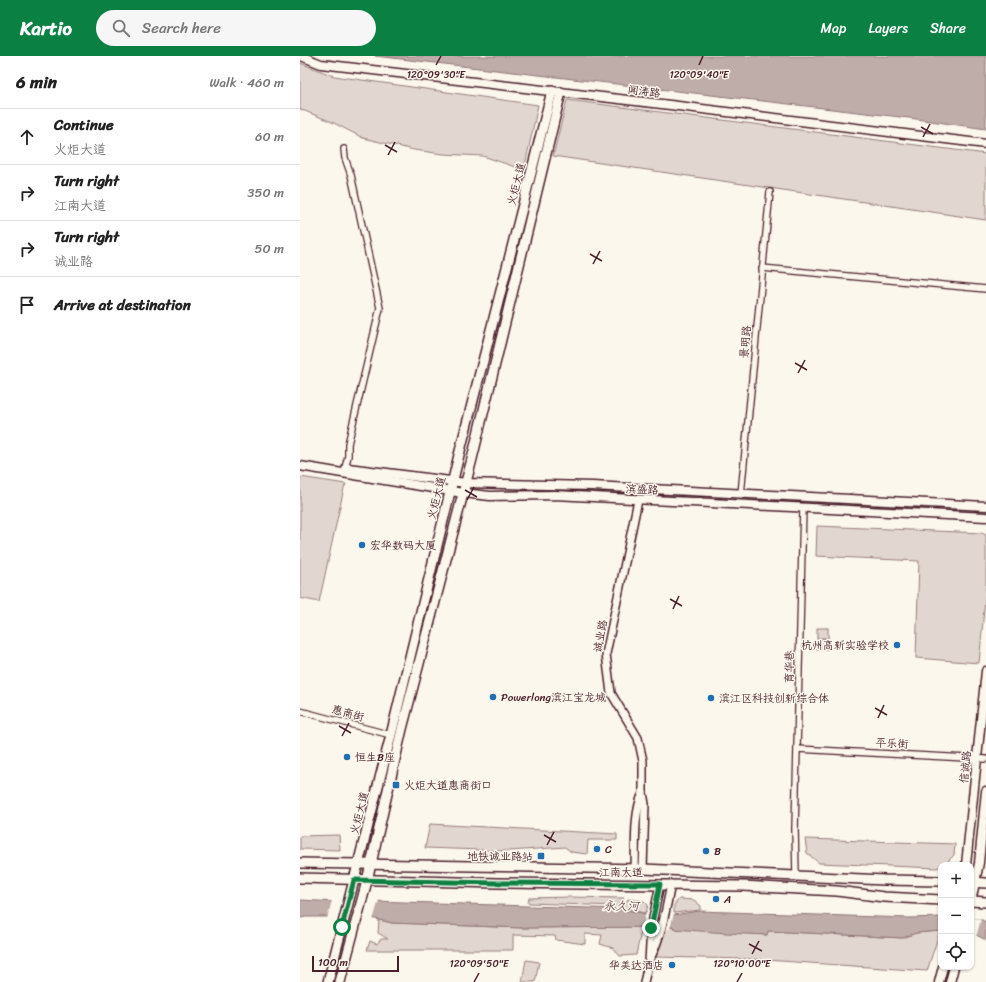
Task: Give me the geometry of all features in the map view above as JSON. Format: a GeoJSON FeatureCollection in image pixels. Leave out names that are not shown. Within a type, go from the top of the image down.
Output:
{"type":"FeatureCollection","features":[{"type":"Feature","properties":{"kind":"main road","name":"闻涛路"},"geometry":{"type":"LineString","coordinates":[[301,56],[321,64],[986,144]]}},
{"type":"Feature","properties":{"kind":"main road","name":"火炬大道"},"geometry":{"type":"LineString","coordinates":[[328,982],[391,735],[450,491],[556,92]]}},
{"type":"Feature","properties":{"kind":"main road","name":"火炬大道"},"geometry":{"type":"LineString","coordinates":[[340,982],[367,881],[402,729],[466,482],[556,92]]}},
{"type":"Feature","properties":{"kind":"main road","name":"滨盛路"},"geometry":{"type":"LineString","coordinates":[[300,462],[466,482],[592,486],[986,506]]}},
{"type":"Feature","properties":{"kind":"main road","name":"滨盛路"},"geometry":{"type":"LineString","coordinates":[[300,466],[450,491],[490,496],[555,496],[986,517]]}},
{"type":"Feature","properties":{"kind":"main road","name":"信诚路"},"geometry":{"type":"LineString","coordinates":[[966,862],[986,671]]}},
{"type":"Feature","properties":{"kind":"main road"},"geometry":{"type":"LineString","coordinates":[[974,879],[979,862],[986,791]]}},
{"type":"Feature","properties":{"kind":"main road","name":"江南大道"},"geometry":{"type":"LineString","coordinates":[[300,863],[639,869],[938,881]]}},
{"type":"Feature","properties":{"kind":"main road","name":"江南大道"},"geometry":{"type":"LineString","coordinates":[[300,878],[512,884],[671,884],[743,886],[837,891],[884,897],[938,900]]}},
{"type":"Feature","properties":{"kind":"main road"},"geometry":{"type":"LineString","coordinates":[[974,882],[986,883]]}},
{"type":"Feature","properties":{"kind":"main road"},"geometry":{"type":"LineString","coordinates":[[974,901],[986,902]]}},
{"type":"Feature","properties":{"kind":"main road"},"geometry":{"type":"LineString","coordinates":[[939,982],[942,970]]}},
{"type":"Feature","properties":{"kind":"main road"},"geometry":{"type":"LineString","coordinates":[[950,982],[953,970]]}},
{"type":"Feature","properties":{"kind":"street"},"geometry":{"type":"LineString","coordinates":[[344,149],[380,308],[348,444],[348,456],[345,468]]}},
{"type":"Feature","properties":{"kind":"street","name":"景明路"},"geometry":{"type":"LineString","coordinates":[[741,494],[770,192]]}},
{"type":"Feature","properties":{"kind":"street"},"geometry":{"type":"LineString","coordinates":[[762,268],[986,289]]}},
{"type":"Feature","properties":{"kind":"street","name":"诚业路"},"geometry":{"type":"LineString","coordinates":[[638,500],[606,654],[611,693],[638,738],[643,760],[643,793],[645,804],[639,869]]}},
{"type":"Feature","properties":{"kind":"street","name":"育华巷"},"geometry":{"type":"LineString","coordinates":[[796,875],[795,829],[803,508]]}},
{"type":"Feature","properties":{"kind":"street","name":"惠商街"},"geometry":{"type":"LineString","coordinates":[[300,711],[391,735]]}},
{"type":"Feature","properties":{"kind":"street","name":"平乐街"},"geometry":{"type":"LineString","coordinates":[[797,749],[986,759]]}},
{"type":"Feature","properties":{"kind":"street"},"geometry":{"type":"LineString","coordinates":[[644,982],[649,961],[650,935],[660,884]]}},
{"type":"Feature","properties":{"kind":"street"},"geometry":{"type":"LineString","coordinates":[[649,961],[658,943],[671,884]]}},
{"type":"Feature","properties":{"kind":"shaded area"},"geometry":{"type":"Polygon","coordinates":[[[375,56],[986,56],[986,129],[909,118],[375,56]]]}},
{"type":"Feature","properties":{"kind":"shaded area"},"geometry":{"type":"Polygon","coordinates":[[[300,63],[334,76],[538,105],[524,170],[483,156],[443,154],[414,150],[363,138],[332,122],[300,109],[300,63]]]}},
{"type":"Feature","properties":{"kind":"shaded area"},"geometry":{"type":"Polygon","coordinates":[[[567,100],[986,154],[986,220],[553,156],[567,100]]]}},
{"type":"Feature","properties":{"kind":"shaded area"},"geometry":{"type":"Polygon","coordinates":[[[300,477],[346,484],[319,602],[300,598],[300,477]]]}},
{"type":"Feature","properties":{"kind":"shaded area"},"geometry":{"type":"Polygon","coordinates":[[[817,526],[982,533],[986,535],[986,589],[979,663],[916,658],[919,561],[816,556],[817,526]]]}},
{"type":"Feature","properties":{"kind":"shaded area"},"geometry":{"type":"Polygon","coordinates":[[[817,628],[828,628],[828,638],[817,638],[817,628]]]}},
{"type":"Feature","properties":{"kind":"shaded area"},"geometry":{"type":"Polygon","coordinates":[[[817,639],[828,639],[828,649],[817,649],[817,639]]]}},
{"type":"Feature","properties":{"kind":"shaded area"},"geometry":{"type":"Polygon","coordinates":[[[430,824],[617,834],[617,840],[588,840],[587,854],[571,852],[565,847],[509,851],[425,848],[430,824]]]}},
{"type":"Feature","properties":{"kind":"shaded area"},"geometry":{"type":"Polygon","coordinates":[[[339,835],[340,850],[300,849],[300,836],[339,835]]]}},
{"type":"Feature","properties":{"kind":"shaded area"},"geometry":{"type":"Polygon","coordinates":[[[805,839],[955,844],[954,855],[947,862],[938,862],[937,868],[819,863],[807,853],[805,839]]]}},
{"type":"Feature","properties":{"kind":"shaded area"},"geometry":{"type":"Polygon","coordinates":[[[529,898],[624,898],[618,906],[528,903],[529,898]]]}},
{"type":"Feature","properties":{"kind":"shaded area"},"geometry":{"type":"Polygon","coordinates":[[[628,899],[644,901],[648,905],[646,913],[621,908],[628,899]]]}},
{"type":"Feature","properties":{"kind":"shaded area"},"geometry":{"type":"Polygon","coordinates":[[[679,899],[694,900],[701,906],[700,910],[674,913],[674,905],[679,899]]]}},
{"type":"Feature","properties":{"kind":"shaded area"},"geometry":{"type":"Polygon","coordinates":[[[300,900],[337,902],[372,901],[621,909],[647,914],[674,915],[699,911],[908,918],[938,917],[938,931],[916,933],[903,938],[768,931],[767,935],[674,929],[674,927],[523,928],[392,923],[367,917],[300,918],[300,900]]]}},
{"type":"Feature","properties":{"kind":"shaded area"},"geometry":{"type":"Polygon","coordinates":[[[974,919],[980,919],[986,922],[986,940],[976,935],[974,919]]]}},
{"type":"Feature","properties":{"kind":"shaded area"},"geometry":{"type":"Polygon","coordinates":[[[379,920],[392,923],[523,928],[642,927],[636,955],[620,956],[613,948],[600,944],[602,935],[585,934],[585,944],[556,940],[555,936],[513,935],[513,950],[367,950],[370,941],[377,944],[381,939],[388,939],[378,933],[379,920]]]}},
{"type":"Feature","properties":{"kind":"shaded area"},"geometry":{"type":"Polygon","coordinates":[[[664,927],[767,935],[768,931],[903,938],[916,933],[938,931],[938,937],[927,971],[751,959],[653,957],[664,927]]]}},
{"type":"Feature","properties":{"kind":"shaded area"},"geometry":{"type":"Polygon","coordinates":[[[526,960],[539,962],[535,982],[522,982],[526,960]]]}},
{"type":"Feature","properties":{"kind":"pier"},"geometry":{"type":"Polygon","coordinates":[[[332,900],[379,900],[373,920],[327,919],[332,900]]]}},
{"type":"Feature","properties":{"kind":"pier"},"geometry":{"type":"Polygon","coordinates":[[[646,912],[674,913],[670,929],[642,929],[646,912]]]}},
{"type":"Feature","properties":{"kind":"pier"},"geometry":{"type":"Polygon","coordinates":[[[974,918],[981,919],[976,937],[974,937],[974,918]]]}},
{"type":"Feature","properties":{"kind":"place","name":"宏华数码大厦"},"geometry":{"type":"Point","coordinates":[362,545]}},
{"type":"Feature","properties":{"kind":"place","name":"杭州高新实验学校"},"geometry":{"type":"Point","coordinates":[897,645]}},
{"type":"Feature","properties":{"kind":"place","name":"Powerlong滨江宝龙城"},"geometry":{"type":"Point","coordinates":[493,697]}},
{"type":"Feature","properties":{"kind":"place","name":"滨江区科技创新综合体"},"geometry":{"type":"Point","coordinates":[711,698]}},
{"type":"Feature","properties":{"kind":"place","name":"恒生B座"},"geometry":{"type":"Point","coordinates":[347,757]}},
{"type":"Feature","properties":{"kind":"place","name":"火炬大道惠商街口"},"geometry":{"type":"Point","coordinates":[396,785]}},
{"type":"Feature","properties":{"kind":"place","name":"C"},"geometry":{"type":"Point","coordinates":[597,849]}},
{"type":"Feature","properties":{"kind":"place","name":"B"},"geometry":{"type":"Point","coordinates":[706,851]}},
{"type":"Feature","properties":{"kind":"place","name":"地铁诚业路站"},"geometry":{"type":"Point","coordinates":[541,856]}},
{"type":"Feature","properties":{"kind":"place","name":"A"},"geometry":{"type":"Point","coordinates":[716,899]}},
{"type":"Feature","properties":{"kind":"place","name":"华美达酒店"},"geometry":{"type":"Point","coordinates":[672,965]}},
{"type":"Feature","properties":{"kind":"route"},"geometry":{"type":"LineString","coordinates":[[342,927],[354,880],[558,884],[660,884],[651,928]]}},
{"type":"Feature","properties":{"kind":"water label","name":"永久河"},"geometry":{"type":"Point","coordinates":[621,906]}}]}
